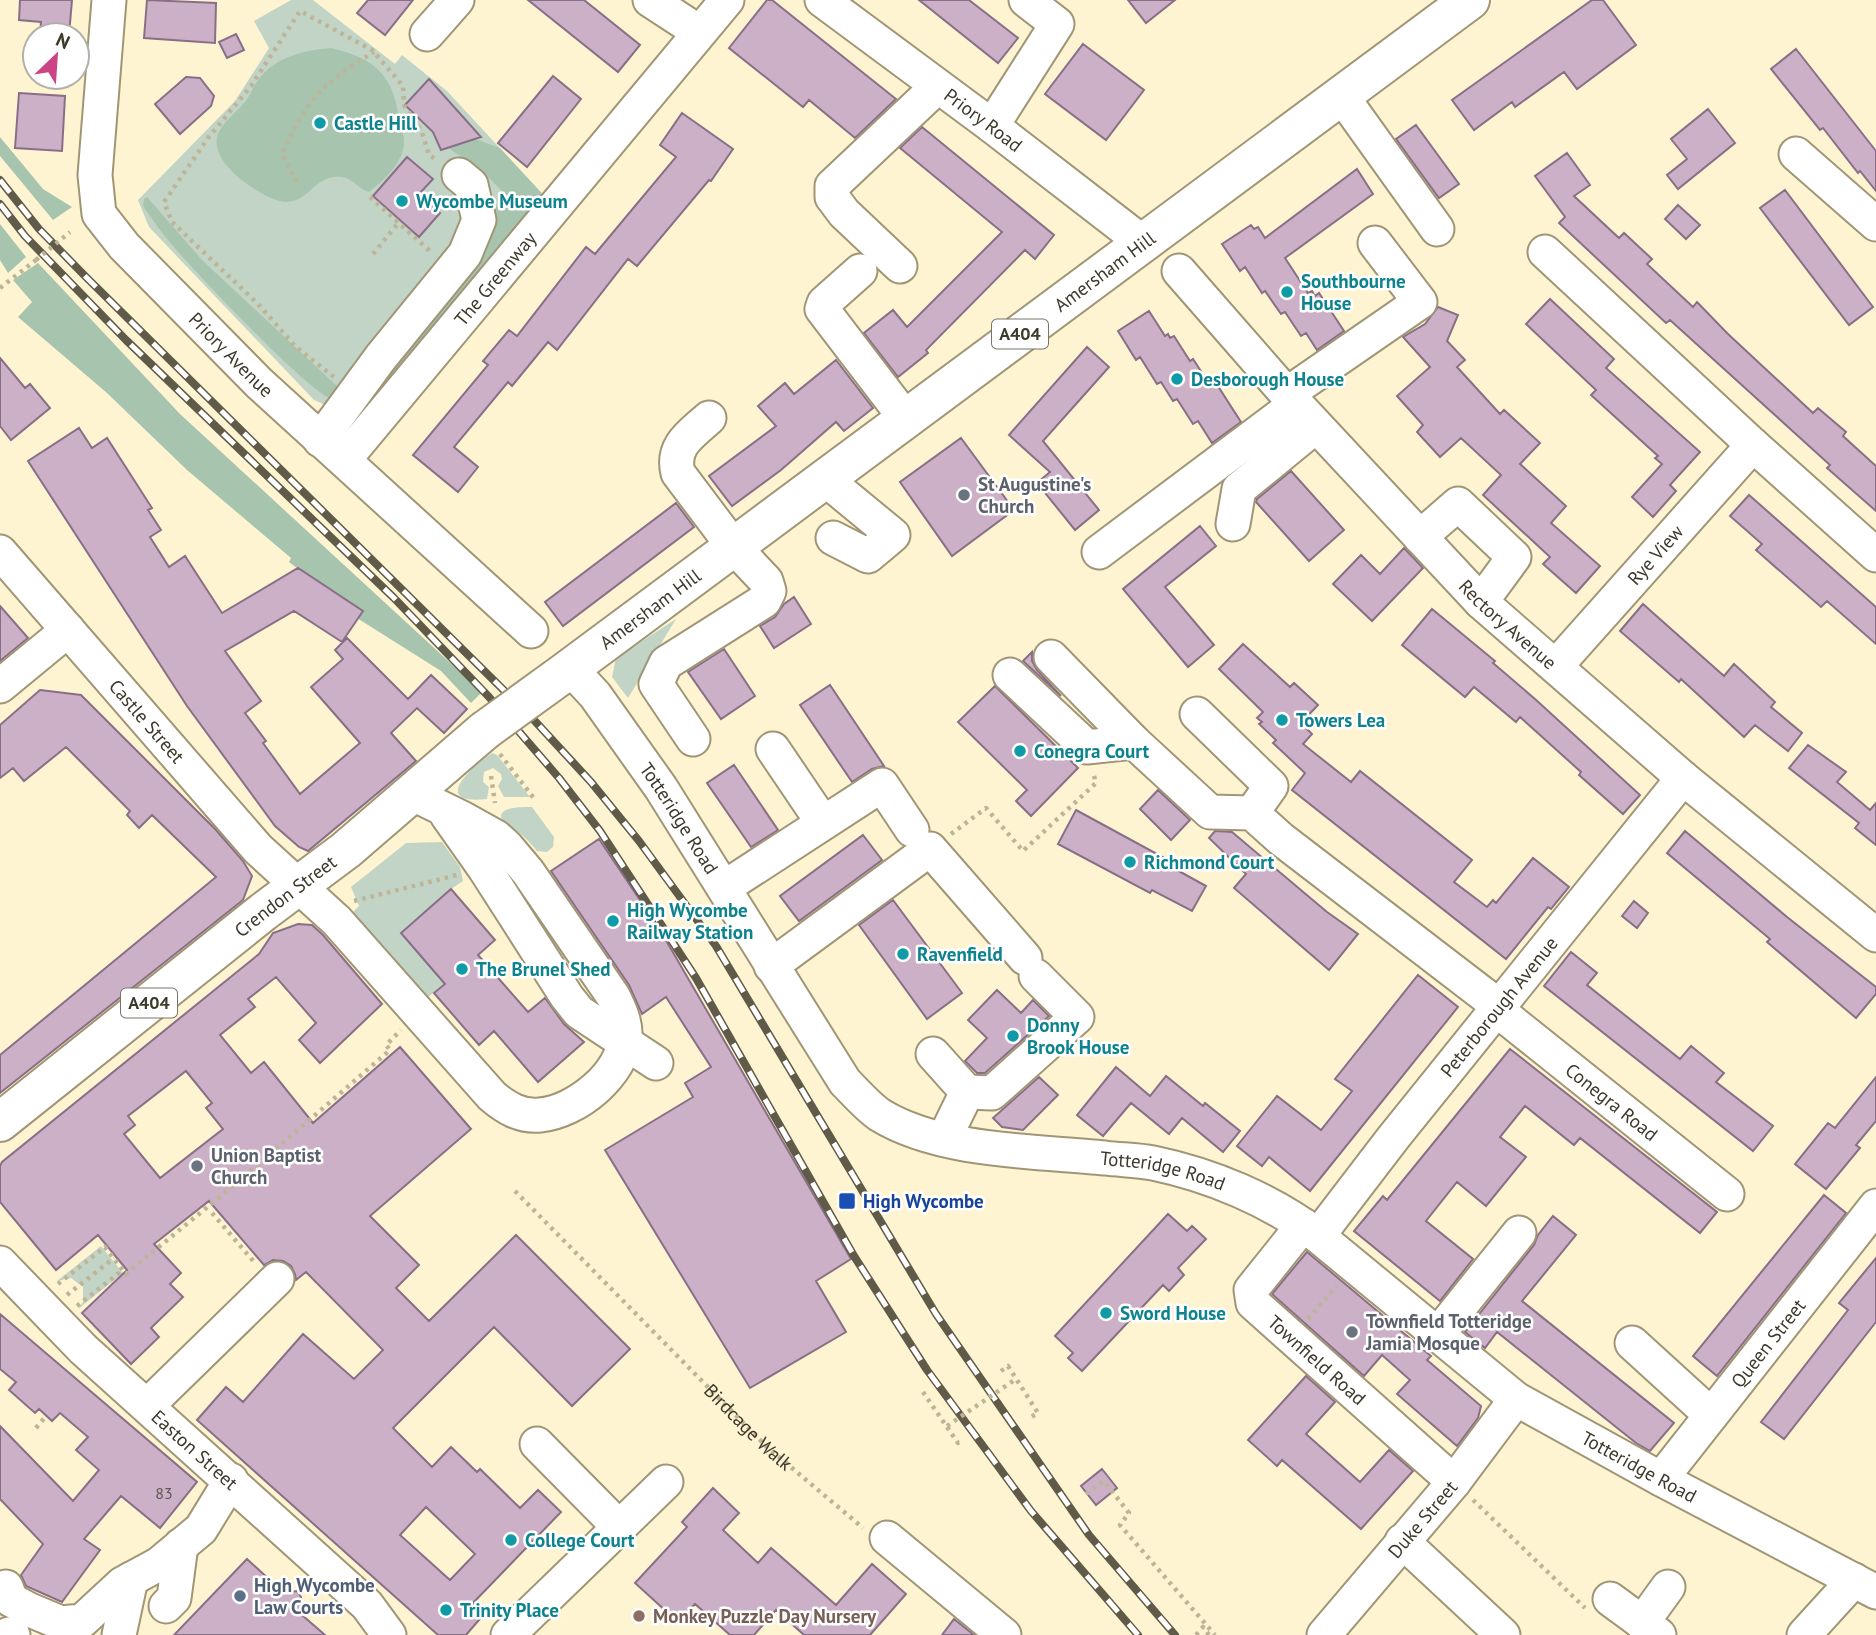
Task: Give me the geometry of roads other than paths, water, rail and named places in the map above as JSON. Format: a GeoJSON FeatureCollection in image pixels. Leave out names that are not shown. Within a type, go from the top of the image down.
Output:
{"type":"FeatureCollection","features":[{"type":"Feature","properties":{"kind":"main road","name":"Amersham Hill"},"geometry":{"type":"LineString","coordinates":[[563,673],[1470,0]]}},
{"type":"Feature","properties":{"kind":"main road","name":"Crendon Street"},"geometry":{"type":"LineString","coordinates":[[0,1122],[299,885],[346,850],[427,802],[563,673]]}},
{"type":"Feature","properties":{"kind":"street","name":"Priory Avenue"},"geometry":{"type":"LineString","coordinates":[[109,0],[95,175],[99,214],[124,246],[260,383],[531,631]]}},
{"type":"Feature","properties":{"kind":"street"},"geometry":{"type":"LineString","coordinates":[[427,34],[457,0]]}},
{"type":"Feature","properties":{"kind":"street"},"geometry":{"type":"LineString","coordinates":[[650,0],[699,32]]}},
{"type":"Feature","properties":{"kind":"street","name":"The Greenway"},"geometry":{"type":"LineString","coordinates":[[332,450],[727,0]]}},
{"type":"Feature","properties":{"kind":"street","name":"Priory Road"},"geometry":{"type":"LineString","coordinates":[[822,0],[1142,242]]}},
{"type":"Feature","properties":{"kind":"street"},"geometry":{"type":"LineString","coordinates":[[992,126],[1057,24],[1026,0]]}},
{"type":"Feature","properties":{"kind":"street"},"geometry":{"type":"LineString","coordinates":[[900,266],[844,214],[832,197],[832,186],[937,87]]}},
{"type":"Feature","properties":{"kind":"street"},"geometry":{"type":"LineString","coordinates":[[1341,95],[1437,229]]}},
{"type":"Feature","properties":{"kind":"street"},"geometry":{"type":"LineString","coordinates":[[1796,154],[1876,224]]}},
{"type":"Feature","properties":{"kind":"street"},"geometry":{"type":"LineString","coordinates":[[332,450],[355,394],[465,254],[479,220],[471,185],[459,175]]}},
{"type":"Feature","properties":{"kind":"street"},"geometry":{"type":"LineString","coordinates":[[1099,552],[1300,408],[1420,302],[1375,243]]}},
{"type":"Feature","properties":{"kind":"street"},"geometry":{"type":"LineString","coordinates":[[1545,252],[1876,555]]}},
{"type":"Feature","properties":{"kind":"street"},"geometry":{"type":"LineString","coordinates":[[860,271],[824,303],[822,309],[906,419]]}},
{"type":"Feature","properties":{"kind":"street","name":"Rectory Avenue"},"geometry":{"type":"LineString","coordinates":[[1179,271],[1300,408],[1481,602],[1683,778],[1876,935]]}},
{"type":"Feature","properties":{"kind":"street"},"geometry":{"type":"LineString","coordinates":[[1233,523],[1239,489],[1300,408]]}},
{"type":"Feature","properties":{"kind":"street"},"geometry":{"type":"LineString","coordinates":[[693,739],[656,684],[666,663],[764,601],[769,591],[766,581],[733,547],[678,473],[676,464],[683,440],[709,418]]}},
{"type":"Feature","properties":{"kind":"street","name":"Rye View"},"geometry":{"type":"LineString","coordinates":[[1556,666],[1753,445]]}},
{"type":"Feature","properties":{"kind":"street"},"geometry":{"type":"LineString","coordinates":[[825,479],[893,535],[868,556],[834,538]]}},
{"type":"Feature","properties":{"kind":"street"},"geometry":{"type":"LineString","coordinates":[[1420,537],[1458,504],[1514,557],[1481,602]]}},
{"type":"Feature","properties":{"kind":"street","name":"Castle Street"},"geometry":{"type":"LineString","coordinates":[[0,552],[258,849],[337,921],[492,1096],[506,1107],[521,1113],[538,1116],[556,1112],[596,1089],[611,1074],[621,1057],[624,1043]]}},
{"type":"Feature","properties":{"kind":"street"},"geometry":{"type":"LineString","coordinates":[[0,686],[68,630]]}},
{"type":"Feature","properties":{"kind":"street"},"geometry":{"type":"LineString","coordinates":[[1051,657],[1134,742],[1210,813],[1252,813],[1271,786],[1197,714]]}},
{"type":"Feature","properties":{"kind":"street","name":"Totteridge Road"},"geometry":{"type":"LineString","coordinates":[[563,673],[596,695],[725,887],[771,966],[845,1082],[879,1114],[916,1132],[961,1143],[1150,1163],[1209,1179],[1247,1195],[1311,1230],[1516,1399],[1865,1586]]}},
{"type":"Feature","properties":{"kind":"street"},"geometry":{"type":"LineString","coordinates":[[1010,675],[1087,747],[1134,742]]}},
{"type":"Feature","properties":{"kind":"street"},"geometry":{"type":"LineString","coordinates":[[772,749],[823,823]]}},
{"type":"Feature","properties":{"kind":"street","name":"Peterborough Avenue"},"geometry":{"type":"LineString","coordinates":[[1311,1230],[1393,1138],[1683,778]]}},
{"type":"Feature","properties":{"kind":"street"},"geometry":{"type":"LineString","coordinates":[[725,887],[881,785],[921,840],[1077,1017],[992,1093],[967,1092],[933,1054]]}},
{"type":"Feature","properties":{"kind":"street"},"geometry":{"type":"LineString","coordinates":[[427,802],[496,837],[528,872],[613,996],[622,1015],[624,1043],[656,1063]]}},
{"type":"Feature","properties":{"kind":"street","name":"Conegra Road"},"geometry":{"type":"LineString","coordinates":[[1252,813],[1281,839],[1499,1008],[1727,1194]]}},
{"type":"Feature","properties":{"kind":"street"},"geometry":{"type":"LineString","coordinates":[[771,966],[921,840]]}},
{"type":"Feature","properties":{"kind":"street"},"geometry":{"type":"LineString","coordinates":[[944,1139],[967,1092]]}},
{"type":"Feature","properties":{"kind":"street","name":"Queen Street"},"geometry":{"type":"LineString","coordinates":[[1661,1479],[1876,1206]]}},
{"type":"Feature","properties":{"kind":"street","name":"Townfield Road"},"geometry":{"type":"LineString","coordinates":[[1311,1230],[1251,1290],[1253,1303],[1454,1482]]}},
{"type":"Feature","properties":{"kind":"street"},"geometry":{"type":"LineString","coordinates":[[1438,1334],[1519,1233]]}},
{"type":"Feature","properties":{"kind":"street","name":"Easton Street"},"geometry":{"type":"LineString","coordinates":[[0,1263],[83,1349],[367,1605],[388,1635]]}},
{"type":"Feature","properties":{"kind":"street"},"geometry":{"type":"LineString","coordinates":[[148,1406],[274,1281]]}},
{"type":"Feature","properties":{"kind":"street"},"geometry":{"type":"LineString","coordinates":[[1632,1343],[1711,1415]]}},
{"type":"Feature","properties":{"kind":"street","name":"Duke Street"},"geometry":{"type":"LineString","coordinates":[[1324,1635],[1454,1482],[1516,1399]]}},
{"type":"Feature","properties":{"kind":"street"},"geometry":{"type":"LineString","coordinates":[[537,1444],[619,1527]]}},
{"type":"Feature","properties":{"kind":"street"},"geometry":{"type":"LineString","coordinates":[[6,1587],[11,1600],[61,1623],[82,1621],[126,1581],[159,1564],[201,1529],[231,1480]]}},
{"type":"Feature","properties":{"kind":"street"},"geometry":{"type":"LineString","coordinates":[[508,1635],[666,1482]]}},
{"type":"Feature","properties":{"kind":"street"},"geometry":{"type":"LineString","coordinates":[[887,1538],[1004,1635]]}},
{"type":"Feature","properties":{"kind":"street"},"geometry":{"type":"LineString","coordinates":[[1402,1541],[1503,1635]]}},
{"type":"Feature","properties":{"kind":"street"},"geometry":{"type":"LineString","coordinates":[[166,1606],[174,1598],[181,1545]]}},
{"type":"Feature","properties":{"kind":"street"},"geometry":{"type":"LineString","coordinates":[[90,1635],[126,1581]]}},
{"type":"Feature","properties":{"kind":"street"},"geometry":{"type":"LineString","coordinates":[[119,1635],[126,1581]]}},
{"type":"Feature","properties":{"kind":"street"},"geometry":{"type":"LineString","coordinates":[[1804,1635],[1865,1586]]}},
{"type":"Feature","properties":{"kind":"street"},"geometry":{"type":"LineString","coordinates":[[1602,1607],[1650,1629],[1668,1587]]}},
{"type":"Feature","properties":{"kind":"railway"},"geometry":{"type":"LineString","coordinates":[[0,180],[39,229],[86,277],[533,719],[591,782],[639,841],[716,946],[936,1314],[1089,1535],[1175,1635]]}},
{"type":"Feature","properties":{"kind":"railway"},"geometry":{"type":"LineString","coordinates":[[0,204],[25,236],[126,340],[394,598],[489,697],[559,778],[600,831],[696,978],[854,1256],[927,1370],[1031,1511],[1138,1635]]}},
{"type":"Feature","properties":{"kind":"place","name":"Castle Hill"},"geometry":{"type":"Point","coordinates":[320,123]}},
{"type":"Feature","properties":{"kind":"place","name":"Wycombe Museum"},"geometry":{"type":"Point","coordinates":[402,201]}},
{"type":"Feature","properties":{"kind":"place","name":"Southbourne House"},"geometry":{"type":"Point","coordinates":[1287,292]}},
{"type":"Feature","properties":{"kind":"place","name":"Desborough House"},"geometry":{"type":"Point","coordinates":[1177,379]}},
{"type":"Feature","properties":{"kind":"place","name":"St Augustine's Church"},"geometry":{"type":"Point","coordinates":[964,495]}},
{"type":"Feature","properties":{"kind":"place","name":"Towers Lea"},"geometry":{"type":"Point","coordinates":[1282,720]}},
{"type":"Feature","properties":{"kind":"place","name":"Conegra Court"},"geometry":{"type":"Point","coordinates":[1020,751]}},
{"type":"Feature","properties":{"kind":"place","name":"Richmond Court"},"geometry":{"type":"Point","coordinates":[1130,862]}},
{"type":"Feature","properties":{"kind":"place","name":"High Wycombe Railway Station"},"geometry":{"type":"Point","coordinates":[613,921]}},
{"type":"Feature","properties":{"kind":"place","name":"Ravenfield"},"geometry":{"type":"Point","coordinates":[903,954]}},
{"type":"Feature","properties":{"kind":"place","name":"The Brunel Shed"},"geometry":{"type":"Point","coordinates":[462,969]}},
{"type":"Feature","properties":{"kind":"place","name":"Donny Brook House"},"geometry":{"type":"Point","coordinates":[1013,1036]}},
{"type":"Feature","properties":{"kind":"place","name":"Union Baptist Church"},"geometry":{"type":"Point","coordinates":[197,1166]}},
{"type":"Feature","properties":{"kind":"place","name":"High Wycombe"},"geometry":{"type":"Point","coordinates":[847,1201]}},
{"type":"Feature","properties":{"kind":"place","name":"Sword House"},"geometry":{"type":"Point","coordinates":[1106,1313]}},
{"type":"Feature","properties":{"kind":"place","name":"Townfield Totteridge Jamia Mosque"},"geometry":{"type":"Point","coordinates":[1352,1332]}},
{"type":"Feature","properties":{"kind":"place","name":"College Court"},"geometry":{"type":"Point","coordinates":[511,1540]}},
{"type":"Feature","properties":{"kind":"place","name":"High Wycombe Law Courts"},"geometry":{"type":"Point","coordinates":[240,1596]}},
{"type":"Feature","properties":{"kind":"place","name":"Trinity Place"},"geometry":{"type":"Point","coordinates":[446,1610]}},
{"type":"Feature","properties":{"kind":"place","name":"Monkey Puzzle Day Nursery"},"geometry":{"type":"Point","coordinates":[639,1616]}}]}
